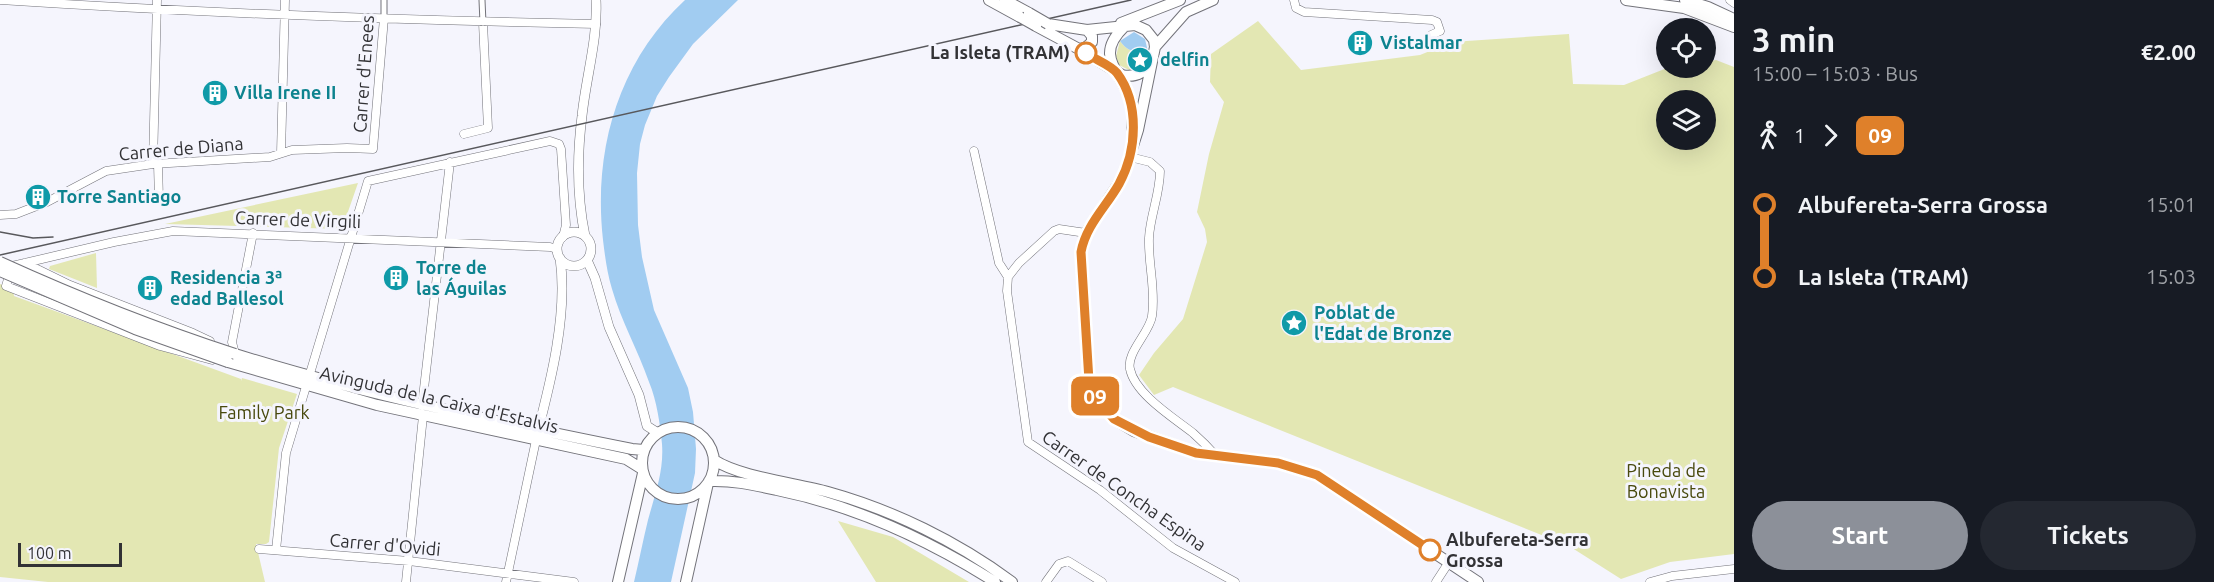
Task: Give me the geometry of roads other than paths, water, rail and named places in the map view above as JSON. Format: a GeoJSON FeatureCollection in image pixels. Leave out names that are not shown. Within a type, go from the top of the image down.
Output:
{"type":"FeatureCollection","features":[{"type":"Feature","properties":{"kind":"main road"},"geometry":{"type":"LineString","coordinates":[[989,0],[1048,24],[1087,30],[1125,26],[1136,26],[1146,30],[1154,40],[1155,47],[1138,130],[1133,141]]}},
{"type":"Feature","properties":{"kind":"main road"},"geometry":{"type":"LineString","coordinates":[[1005,0],[1036,26],[1079,49],[1097,62],[1127,91]]}},
{"type":"Feature","properties":{"kind":"main road"},"geometry":{"type":"LineString","coordinates":[[1106,28],[1180,0]]}},
{"type":"Feature","properties":{"kind":"main road"},"geometry":{"type":"LineString","coordinates":[[1155,47],[1186,12],[1213,0]]}},
{"type":"Feature","properties":{"kind":"main road"},"geometry":{"type":"LineString","coordinates":[[1626,0],[1684,8],[1734,27]]}},
{"type":"Feature","properties":{"kind":"main road"},"geometry":{"type":"LineString","coordinates":[[1685,0],[1734,19]]}},
{"type":"Feature","properties":{"kind":"main road"},"geometry":{"type":"LineString","coordinates":[[1142,15],[1125,26],[1113,39],[1110,47],[1111,64],[1127,91],[1132,105],[1133,141],[1130,157],[1119,183],[1086,233],[1080,261],[1088,364],[1093,393],[1114,419],[1134,431],[1178,447],[1216,456],[1278,463],[1317,475],[1478,582]]}},
{"type":"Feature","properties":{"kind":"main road"},"geometry":{"type":"LineString","coordinates":[[1079,49],[1085,48],[1092,42],[1092,36],[1087,30]]}},
{"type":"Feature","properties":{"kind":"main road"},"geometry":{"type":"LineString","coordinates":[[1097,62],[1127,76],[1134,76],[1146,69],[1153,60]]}},
{"type":"Feature","properties":{"kind":"main road","name":"Avinguda de la Caixa d'Estalvis"},"geometry":{"type":"LineString","coordinates":[[0,262],[107,309],[232,358]]}},
{"type":"Feature","properties":{"kind":"main road","name":"Avinguda de la Caixa d'Estalvis"},"geometry":{"type":"LineString","coordinates":[[0,272],[135,329],[307,381],[423,411],[537,435],[626,459],[643,471]]}},
{"type":"Feature","properties":{"kind":"main road"},"geometry":{"type":"LineString","coordinates":[[618,582],[643,471],[644,450],[658,433],[678,427],[693,430],[700,435],[711,449],[714,460],[686,582]]}},
{"type":"Feature","properties":{"kind":"main road","name":"Avinguda de la Caixa d'Estalvis"},"geometry":{"type":"LineString","coordinates":[[537,435],[644,450]]}},
{"type":"Feature","properties":{"kind":"main road"},"geometry":{"type":"LineString","coordinates":[[714,460],[732,470],[830,492],[877,509],[924,529],[1012,582]]}},
{"type":"Feature","properties":{"kind":"main road"},"geometry":{"type":"LineString","coordinates":[[643,471],[653,489],[671,498],[686,498],[697,494],[709,482],[730,480],[827,502],[878,520],[919,538],[995,582]]}},
{"type":"Feature","properties":{"kind":"street"},"geometry":{"type":"LineString","coordinates":[[0,0],[285,16],[483,23],[596,24]]}},
{"type":"Feature","properties":{"kind":"street"},"geometry":{"type":"LineString","coordinates":[[157,0],[156,164],[159,200]]}},
{"type":"Feature","properties":{"kind":"street"},"geometry":{"type":"LineString","coordinates":[[281,153],[285,0]]}},
{"type":"Feature","properties":{"kind":"street","name":"Carrer d'Enees"},"geometry":{"type":"LineString","coordinates":[[373,149],[384,0]]}},
{"type":"Feature","properties":{"kind":"street"},"geometry":{"type":"LineString","coordinates":[[464,134],[488,128],[482,0]]}},
{"type":"Feature","properties":{"kind":"street"},"geometry":{"type":"LineString","coordinates":[[596,0],[596,24],[579,148],[580,212],[585,236],[591,249],[587,260],[595,278],[609,327],[639,395],[647,426],[658,433]]}},
{"type":"Feature","properties":{"kind":"street"},"geometry":{"type":"LineString","coordinates":[[1294,0],[1296,8],[1304,12],[1432,20],[1437,22],[1440,31],[1431,35]]}},
{"type":"Feature","properties":{"kind":"street"},"geometry":{"type":"LineString","coordinates":[[1730,0],[1734,3]]}},
{"type":"Feature","properties":{"kind":"street"},"geometry":{"type":"LineString","coordinates":[[276,550],[286,453],[368,181],[550,141],[559,144],[561,149],[566,225],[559,254],[562,288],[557,338],[507,578]]}},
{"type":"Feature","properties":{"kind":"street","name":"Carrer de Diana"},"geometry":{"type":"LineString","coordinates":[[0,215],[16,214],[48,202],[105,171],[156,164],[270,157],[281,153],[313,149],[373,149]]}},
{"type":"Feature","properties":{"kind":"street"},"geometry":{"type":"LineString","coordinates":[[974,151],[999,263],[1008,277],[1019,263],[1054,231],[1059,229],[1086,233]]}},
{"type":"Feature","properties":{"kind":"street"},"geometry":{"type":"LineString","coordinates":[[1130,157],[1150,162],[1160,171],[1160,183],[1149,238],[1152,265],[1152,319],[1130,359],[1129,368],[1136,382],[1148,397],[1195,434],[1216,456]]}},
{"type":"Feature","properties":{"kind":"street"},"geometry":{"type":"LineString","coordinates":[[406,582],[450,162]]}},
{"type":"Feature","properties":{"kind":"street"},"geometry":{"type":"LineString","coordinates":[[563,237],[572,232],[580,212]]}},
{"type":"Feature","properties":{"kind":"street","name":"Carrer de Virgili"},"geometry":{"type":"LineString","coordinates":[[24,263],[173,231],[550,247],[559,254]]}},
{"type":"Feature","properties":{"kind":"street"},"geometry":{"type":"LineString","coordinates":[[572,232],[585,236]]}},
{"type":"Feature","properties":{"kind":"street"},"geometry":{"type":"LineString","coordinates":[[232,358],[232,342],[253,233]]}},
{"type":"Feature","properties":{"kind":"street"},"geometry":{"type":"LineString","coordinates":[[559,254],[564,262],[574,266],[587,260]]}},
{"type":"Feature","properties":{"kind":"street"},"geometry":{"type":"LineString","coordinates":[[38,270],[39,261]]}},
{"type":"Feature","properties":{"kind":"street","name":"Avinguda de la Caixa d'Estalvis"},"geometry":{"type":"LineString","coordinates":[[24,263],[70,285],[193,333],[232,358],[200,358],[160,346],[9,288],[12,266],[24,263]]}},
{"type":"Feature","properties":{"kind":"street","name":"Carrer de Concha Espina"},"geometry":{"type":"LineString","coordinates":[[1008,277],[1007,291],[1028,442],[1100,490],[1173,548],[1235,582]]}},
{"type":"Feature","properties":{"kind":"street","name":"Carrer d'Ovidi"},"geometry":{"type":"LineString","coordinates":[[259,549],[409,561],[507,578],[574,582]]}},
{"type":"Feature","properties":{"kind":"street"},"geometry":{"type":"LineString","coordinates":[[1046,582],[1059,564],[1068,561],[1102,582]]}},
{"type":"Feature","properties":{"kind":"street"},"geometry":{"type":"LineString","coordinates":[[1436,582],[1449,562]]}},
{"type":"Feature","properties":{"kind":"street"},"geometry":{"type":"LineString","coordinates":[[1650,582],[1734,569]]}},
{"type":"Feature","properties":{"kind":"street"},"geometry":{"type":"LineString","coordinates":[[1697,574],[1701,582]]}},
{"type":"Feature","properties":{"kind":"water"},"geometry":{"type":"Polygon","coordinates":[[[685,0],[738,0],[693,44],[669,77],[657,96],[640,144],[637,173],[638,225],[642,257],[654,310],[688,388],[693,412],[696,449],[695,473],[671,582],[634,582],[660,473],[662,444],[652,389],[620,313],[606,264],[601,206],[602,173],[615,110],[627,79],[662,24],[685,0]]]}},
{"type":"Feature","properties":{"kind":"water"},"geometry":{"type":"Polygon","coordinates":[[[1134,32],[1145,39],[1148,52],[1132,51],[1120,41],[1134,32]]]}},
{"type":"Feature","properties":{"kind":"tram line"},"geometry":{"type":"LineString","coordinates":[[0,255],[1131,0]]}},
{"type":"Feature","properties":{"kind":"tram line"},"geometry":{"type":"LineString","coordinates":[[0,232],[33,238],[53,237]]}},
{"type":"Feature","properties":{"kind":"place","name":"Vistalmar"},"geometry":{"type":"Point","coordinates":[1360,43]}},
{"type":"Feature","properties":{"kind":"place","name":"La Isleta (TRAM)"},"geometry":{"type":"Point","coordinates":[1086,53]}},
{"type":"Feature","properties":{"kind":"place","name":"delfin"},"geometry":{"type":"Point","coordinates":[1140,60]}},
{"type":"Feature","properties":{"kind":"place","name":"Villa Irene II"},"geometry":{"type":"Point","coordinates":[215,93]}},
{"type":"Feature","properties":{"kind":"place","name":"Torre Santiago"},"geometry":{"type":"Point","coordinates":[38,197]}},
{"type":"Feature","properties":{"kind":"place","name":"Torre de las Águilas"},"geometry":{"type":"Point","coordinates":[396,278]}},
{"type":"Feature","properties":{"kind":"place","name":"Residencia 3ª edad Ballesol"},"geometry":{"type":"Point","coordinates":[150,288]}},
{"type":"Feature","properties":{"kind":"place","name":"Poblat de l'Edat de Bronze"},"geometry":{"type":"Point","coordinates":[1294,323]}},
{"type":"Feature","properties":{"kind":"place","name":"Albufereta-Serra Grossa"},"geometry":{"type":"Point","coordinates":[1430,550]}},
{"type":"Feature","properties":{"kind":"park label","name":"Family Park"},"geometry":{"type":"Point","coordinates":[264,413]}},
{"type":"Feature","properties":{"kind":"park label","name":"Pineda de Bonavista"},"geometry":{"type":"Point","coordinates":[1666,481]}}]}
